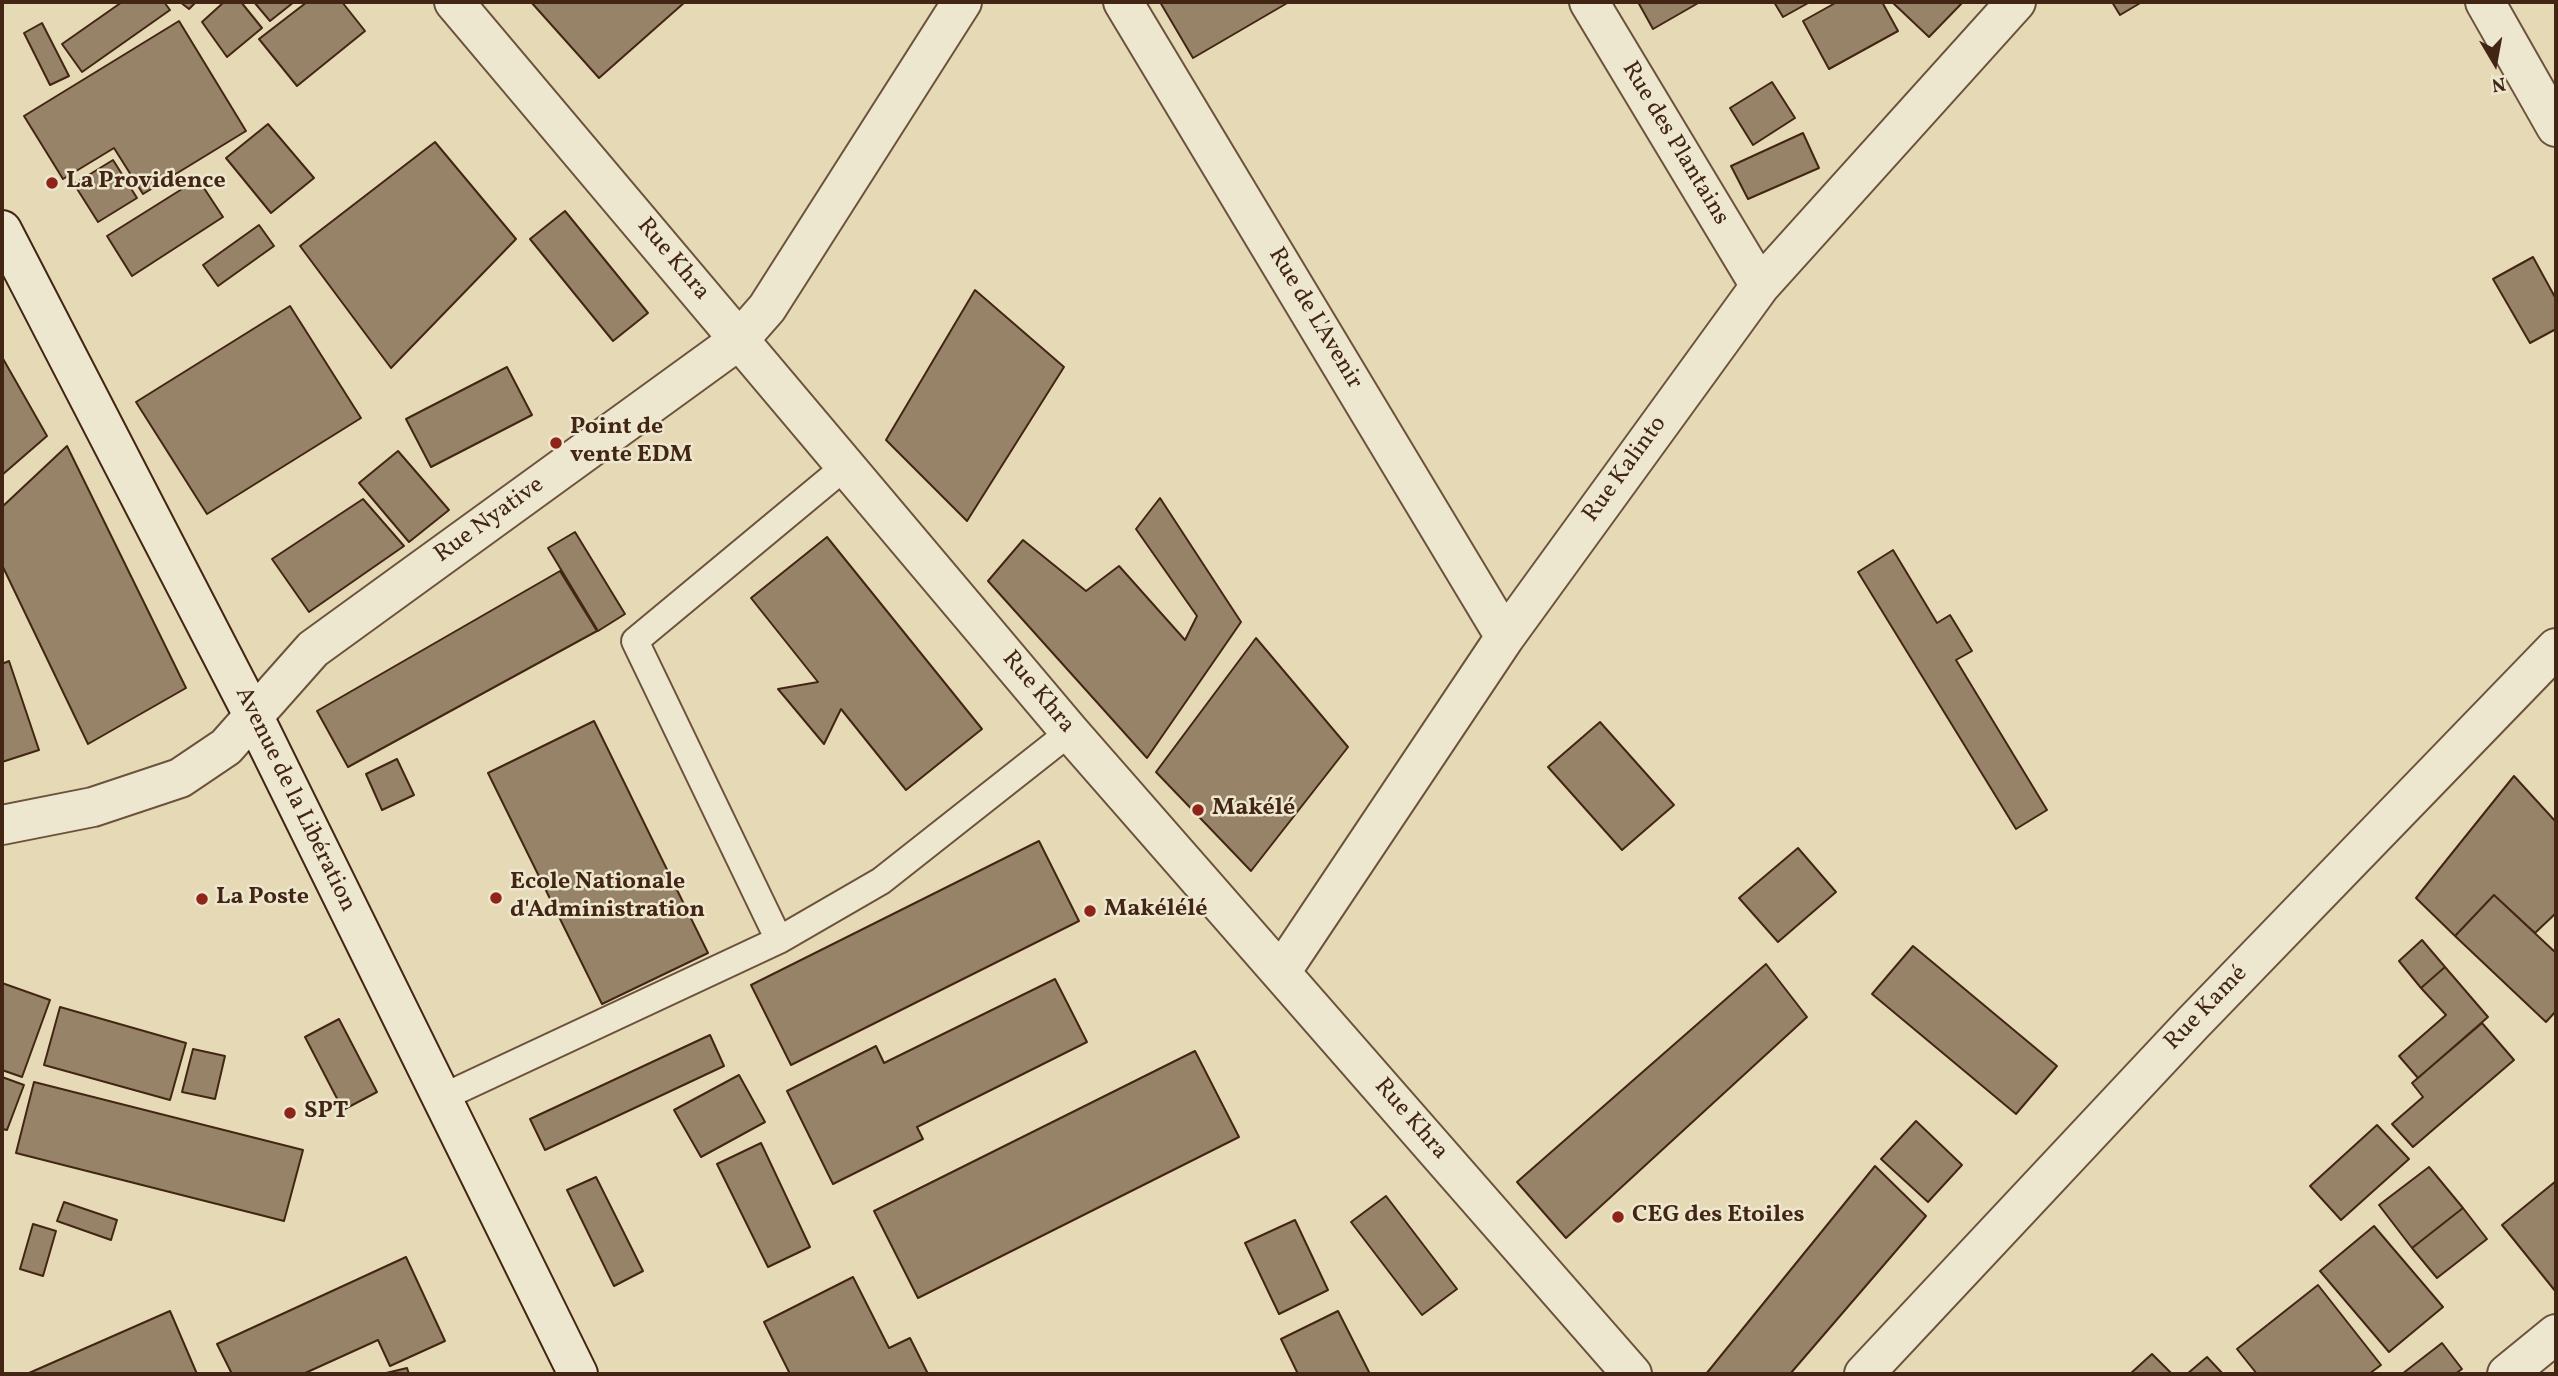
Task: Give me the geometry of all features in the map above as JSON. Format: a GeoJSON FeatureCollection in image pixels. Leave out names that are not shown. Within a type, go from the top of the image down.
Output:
{"type":"FeatureCollection","features":[{"type":"Feature","properties":{"kind":"street","name":"Rue Khra"},"geometry":{"type":"LineString","coordinates":[[454,2],[1070,732],[1632,1374]]}},
{"type":"Feature","properties":{"kind":"street","name":"Rue Nyative"},"geometry":{"type":"LineString","coordinates":[[2,825],[93,807],[180,778],[226,747],[313,649],[739,340],[767,308],[962,2]]}},
{"type":"Feature","properties":{"kind":"street","name":"Rue de L'Avenir"},"geometry":{"type":"LineString","coordinates":[[1123,2],[1505,637]]}},
{"type":"Feature","properties":{"kind":"street","name":"Rue des Plantains"},"geometry":{"type":"LineString","coordinates":[[1589,2],[1760,286]]}},
{"type":"Feature","properties":{"kind":"street","name":"Rue Kalinto"},"geometry":{"type":"LineString","coordinates":[[1281,972],[1505,637],[1760,286],[2016,2]]}},
{"type":"Feature","properties":{"kind":"street"},"geometry":{"type":"LineString","coordinates":[[2485,2],[2556,127]]}},
{"type":"Feature","properties":{"kind":"street","name":"Avenue de la Libération"},"geometry":{"type":"LineString","coordinates":[[2,230],[254,717],[578,1374]]}},
{"type":"Feature","properties":{"kind":"street","name":"Rue Kamé"},"geometry":{"type":"LineString","coordinates":[[1864,1374],[2193,1023],[2556,648]]}},
{"type":"Feature","properties":{"kind":"street"},"geometry":{"type":"LineString","coordinates":[[2507,1374],[2556,1334]]}},
{"type":"Feature","properties":{"kind":"lane"},"geometry":{"type":"LineString","coordinates":[[779,940],[635,641],[847,465]]}},
{"type":"Feature","properties":{"kind":"lane"},"geometry":{"type":"LineString","coordinates":[[441,1098],[779,940],[881,881],[1070,732]]}},
{"type":"Feature","properties":{"kind":"building"},"geometry":{"type":"Polygon","coordinates":[[[122,2],[164,2],[170,10],[82,72],[62,44],[122,2]]]}},
{"type":"Feature","properties":{"kind":"building"},"geometry":{"type":"Polygon","coordinates":[[[180,2],[196,2],[189,9],[180,2]]]}},
{"type":"Feature","properties":{"kind":"building"},"geometry":{"type":"Polygon","coordinates":[[[224,2],[241,2],[262,28],[227,57],[202,22],[224,2]]]}},
{"type":"Feature","properties":{"kind":"building"},"geometry":{"type":"Polygon","coordinates":[[[254,2],[294,2],[270,21],[254,2]]]}},
{"type":"Feature","properties":{"kind":"building"},"geometry":{"type":"Polygon","coordinates":[[[307,2],[342,2],[365,31],[297,86],[259,39],[307,2]]]}},
{"type":"Feature","properties":{"kind":"building"},"geometry":{"type":"Polygon","coordinates":[[[531,2],[685,2],[599,78],[531,2]]]}},
{"type":"Feature","properties":{"kind":"building"},"geometry":{"type":"Polygon","coordinates":[[[1160,2],[1289,2],[1193,58],[1160,2]]]}},
{"type":"Feature","properties":{"kind":"building"},"geometry":{"type":"Polygon","coordinates":[[[1638,2],[1700,2],[1653,29],[1638,2]]]}},
{"type":"Feature","properties":{"kind":"building"},"geometry":{"type":"Polygon","coordinates":[[[1774,2],[1810,2],[1783,17],[1774,2]]]}},
{"type":"Feature","properties":{"kind":"building"},"geometry":{"type":"Polygon","coordinates":[[[1837,2],[1882,2],[1898,31],[1829,69],[1803,21],[1837,2]]]}},
{"type":"Feature","properties":{"kind":"building"},"geometry":{"type":"Polygon","coordinates":[[[1892,2],[1963,2],[1929,37],[1892,2]]]}},
{"type":"Feature","properties":{"kind":"building"},"geometry":{"type":"Polygon","coordinates":[[[2112,2],[2142,2],[2120,15],[2112,2]]]}},
{"type":"Feature","properties":{"kind":"building"},"geometry":{"type":"Polygon","coordinates":[[[179,21],[246,131],[143,194],[114,148],[63,179],[24,116],[179,21]]]}},
{"type":"Feature","properties":{"kind":"building"},"geometry":{"type":"Polygon","coordinates":[[[42,23],[69,76],[50,85],[24,33],[42,23]]]}},
{"type":"Feature","properties":{"kind":"building"},"geometry":{"type":"Polygon","coordinates":[[[1772,82],[1795,118],[1753,145],[1730,108],[1772,82]]]}},
{"type":"Feature","properties":{"kind":"building"},"geometry":{"type":"Polygon","coordinates":[[[268,124],[314,178],[271,213],[226,158],[268,124]]]}},
{"type":"Feature","properties":{"kind":"building"},"geometry":{"type":"Polygon","coordinates":[[[1803,133],[1819,168],[1748,199],[1731,166],[1803,133]]]}},
{"type":"Feature","properties":{"kind":"building"},"geometry":{"type":"Polygon","coordinates":[[[435,142],[516,239],[391,368],[300,246],[435,142]]]}},
{"type":"Feature","properties":{"kind":"building"},"geometry":{"type":"Polygon","coordinates":[[[113,160],[137,198],[98,222],[74,184],[113,160]]]}},
{"type":"Feature","properties":{"kind":"building"},"geometry":{"type":"Polygon","coordinates":[[[198,179],[223,217],[132,276],[107,236],[198,179]]]}},
{"type":"Feature","properties":{"kind":"building"},"geometry":{"type":"Polygon","coordinates":[[[565,211],[648,313],[613,341],[530,239],[565,211]]]}},
{"type":"Feature","properties":{"kind":"building"},"geometry":{"type":"Polygon","coordinates":[[[259,225],[274,246],[218,286],[203,265],[259,225]]]}},
{"type":"Feature","properties":{"kind":"building"},"geometry":{"type":"Polygon","coordinates":[[[2533,257],[2556,299],[2556,329],[2530,343],[2493,279],[2533,257]]]}},
{"type":"Feature","properties":{"kind":"building"},"geometry":{"type":"Polygon","coordinates":[[[975,290],[1064,367],[967,521],[886,440],[975,290]]]}},
{"type":"Feature","properties":{"kind":"building"},"geometry":{"type":"Polygon","coordinates":[[[290,306],[361,418],[207,514],[136,402],[290,306]]]}},
{"type":"Feature","properties":{"kind":"building"},"geometry":{"type":"Polygon","coordinates":[[[2,357],[47,436],[2,475],[2,357]]]}},
{"type":"Feature","properties":{"kind":"building"},"geometry":{"type":"Polygon","coordinates":[[[507,367],[532,415],[431,467],[406,419],[507,367]]]}},
{"type":"Feature","properties":{"kind":"building"},"geometry":{"type":"Polygon","coordinates":[[[67,446],[186,688],[88,744],[2,565],[2,507],[67,446]]]}},
{"type":"Feature","properties":{"kind":"building"},"geometry":{"type":"Polygon","coordinates":[[[398,451],[449,510],[409,542],[359,483],[398,451]]]}},
{"type":"Feature","properties":{"kind":"building"},"geometry":{"type":"Polygon","coordinates":[[[1160,498],[1241,622],[1147,758],[988,581],[1023,540],[1086,591],[1119,566],[1185,640],[1197,616],[1136,529],[1160,498]]]}},
{"type":"Feature","properties":{"kind":"building"},"geometry":{"type":"Polygon","coordinates":[[[363,499],[404,546],[309,612],[272,559],[363,499]]]}},
{"type":"Feature","properties":{"kind":"building"},"geometry":{"type":"Polygon","coordinates":[[[575,532],[625,614],[598,631],[548,548],[575,532]]]}},
{"type":"Feature","properties":{"kind":"building"},"geometry":{"type":"Polygon","coordinates":[[[827,537],[982,729],[906,790],[841,709],[824,744],[778,689],[818,682],[751,598],[827,537]]]}},
{"type":"Feature","properties":{"kind":"building"},"geometry":{"type":"Polygon","coordinates":[[[1893,550],[1937,623],[1950,615],[1972,651],[1956,660],[2047,810],[2016,829],[1858,572],[1893,550]]]}},
{"type":"Feature","properties":{"kind":"building"},"geometry":{"type":"Polygon","coordinates":[[[560,571],[597,631],[348,767],[317,711],[560,571]]]}},
{"type":"Feature","properties":{"kind":"building"},"geometry":{"type":"Polygon","coordinates":[[[1256,638],[1348,747],[1251,871],[1156,772],[1256,638]]]}},
{"type":"Feature","properties":{"kind":"building"},"geometry":{"type":"Polygon","coordinates":[[[9,661],[39,750],[2,762],[2,664],[9,661]]]}},
{"type":"Feature","properties":{"kind":"building"},"geometry":{"type":"Polygon","coordinates":[[[594,721],[708,953],[602,1004],[488,773],[594,721]]]}},
{"type":"Feature","properties":{"kind":"building"},"geometry":{"type":"Polygon","coordinates":[[[1600,722],[1674,805],[1622,850],[1548,767],[1600,722]]]}},
{"type":"Feature","properties":{"kind":"building"},"geometry":{"type":"Polygon","coordinates":[[[397,759],[414,795],[382,810],[366,774],[397,759]]]}},
{"type":"Feature","properties":{"kind":"building"},"geometry":{"type":"Polygon","coordinates":[[[2514,776],[2556,822],[2556,913],[2535,933],[2494,895],[2455,936],[2416,898],[2514,776]]]}},
{"type":"Feature","properties":{"kind":"building"},"geometry":{"type":"Polygon","coordinates":[[[1039,841],[1079,921],[791,1065],[751,985],[1039,841]]]}},
{"type":"Feature","properties":{"kind":"building"},"geometry":{"type":"Polygon","coordinates":[[[1798,848],[1836,892],[1778,942],[1739,898],[1798,848]]]}},
{"type":"Feature","properties":{"kind":"building"},"geometry":{"type":"Polygon","coordinates":[[[2494,895],[2556,953],[2556,1011],[2546,1022],[2455,936],[2494,895]]]}},
{"type":"Feature","properties":{"kind":"building"},"geometry":{"type":"Polygon","coordinates":[[[2422,940],[2445,967],[2421,988],[2399,961],[2422,940]]]}},
{"type":"Feature","properties":{"kind":"building"},"geometry":{"type":"Polygon","coordinates":[[[1913,946],[2057,1066],[2016,1114],[1872,994],[1913,946]]]}},
{"type":"Feature","properties":{"kind":"building"},"geometry":{"type":"Polygon","coordinates":[[[1766,964],[1807,1017],[1566,1238],[1517,1182],[1766,964]]]}},
{"type":"Feature","properties":{"kind":"building"},"geometry":{"type":"Polygon","coordinates":[[[2445,967],[2488,1017],[2418,1078],[2399,1056],[2446,1015],[2421,988],[2445,967]]]}},
{"type":"Feature","properties":{"kind":"building"},"geometry":{"type":"Polygon","coordinates":[[[1055,979],[1087,1042],[917,1127],[923,1139],[833,1184],[787,1091],[876,1046],[884,1063],[1055,979]]]}},
{"type":"Feature","properties":{"kind":"building"},"geometry":{"type":"Polygon","coordinates":[[[2,983],[50,1000],[22,1077],[2,1070],[2,983]]]}},
{"type":"Feature","properties":{"kind":"building"},"geometry":{"type":"Polygon","coordinates":[[[60,1007],[186,1043],[170,1100],[44,1065],[60,1007]]]}},
{"type":"Feature","properties":{"kind":"building"},"geometry":{"type":"Polygon","coordinates":[[[339,1019],[377,1092],[343,1110],[305,1037],[339,1019]]]}},
{"type":"Feature","properties":{"kind":"building"},"geometry":{"type":"Polygon","coordinates":[[[2482,1023],[2514,1060],[2413,1147],[2392,1124],[2423,1097],[2412,1083],[2482,1023]]]}},
{"type":"Feature","properties":{"kind":"building"},"geometry":{"type":"Polygon","coordinates":[[[710,1035],[724,1066],[545,1150],[530,1119],[710,1035]]]}},
{"type":"Feature","properties":{"kind":"building"},"geometry":{"type":"Polygon","coordinates":[[[193,1049],[225,1056],[215,1099],[182,1092],[193,1049]]]}},
{"type":"Feature","properties":{"kind":"building"},"geometry":{"type":"Polygon","coordinates":[[[1195,1051],[1239,1137],[918,1298],[874,1211],[1195,1051]]]}},
{"type":"Feature","properties":{"kind":"building"},"geometry":{"type":"Polygon","coordinates":[[[739,1075],[765,1122],[701,1157],[674,1110],[739,1075]]]}},
{"type":"Feature","properties":{"kind":"building"},"geometry":{"type":"Polygon","coordinates":[[[2,1077],[24,1085],[7,1130],[2,1129],[2,1077]]]}},
{"type":"Feature","properties":{"kind":"building"},"geometry":{"type":"Polygon","coordinates":[[[34,1082],[303,1150],[284,1221],[16,1153],[34,1082]]]}},
{"type":"Feature","properties":{"kind":"building"},"geometry":{"type":"Polygon","coordinates":[[[1916,1121],[1962,1165],[1928,1202],[1881,1159],[1916,1121]]]}},
{"type":"Feature","properties":{"kind":"building"},"geometry":{"type":"Polygon","coordinates":[[[2377,1125],[2409,1159],[2341,1220],[2310,1186],[2377,1125]]]}},
{"type":"Feature","properties":{"kind":"building"},"geometry":{"type":"Polygon","coordinates":[[[761,1143],[810,1247],[768,1267],[717,1164],[761,1143]]]}},
{"type":"Feature","properties":{"kind":"building"},"geometry":{"type":"Polygon","coordinates":[[[1875,1166],[1926,1216],[1790,1374],[1706,1374],[1875,1166]]]}},
{"type":"Feature","properties":{"kind":"building"},"geometry":{"type":"Polygon","coordinates":[[[2429,1167],[2463,1208],[2412,1248],[2379,1205],[2429,1167]]]}},
{"type":"Feature","properties":{"kind":"building"},"geometry":{"type":"Polygon","coordinates":[[[596,1177],[643,1271],[614,1286],[567,1190],[596,1177]]]}},
{"type":"Feature","properties":{"kind":"building"},"geometry":{"type":"Polygon","coordinates":[[[2556,1181],[2556,1292],[2502,1225],[2556,1181]]]}},
{"type":"Feature","properties":{"kind":"building"},"geometry":{"type":"Polygon","coordinates":[[[1386,1196],[1457,1289],[1422,1315],[1351,1222],[1386,1196]]]}},
{"type":"Feature","properties":{"kind":"building"},"geometry":{"type":"Polygon","coordinates":[[[64,1202],[117,1220],[111,1240],[57,1221],[64,1202]]]}},
{"type":"Feature","properties":{"kind":"building"},"geometry":{"type":"Polygon","coordinates":[[[2463,1208],[2487,1239],[2437,1278],[2412,1248],[2463,1208]]]}},
{"type":"Feature","properties":{"kind":"building"},"geometry":{"type":"Polygon","coordinates":[[[1295,1220],[1328,1290],[1279,1314],[1245,1243],[1295,1220]]]}},
{"type":"Feature","properties":{"kind":"building"},"geometry":{"type":"Polygon","coordinates":[[[33,1224],[56,1231],[43,1276],[20,1269],[33,1224]]]}},
{"type":"Feature","properties":{"kind":"building"},"geometry":{"type":"Polygon","coordinates":[[[2374,1226],[2443,1307],[2389,1352],[2320,1271],[2374,1226]]]}},
{"type":"Feature","properties":{"kind":"building"},"geometry":{"type":"Polygon","coordinates":[[[406,1257],[445,1341],[390,1366],[378,1340],[303,1374],[232,1374],[217,1344],[406,1257]]]}},
{"type":"Feature","properties":{"kind":"building"},"geometry":{"type":"Polygon","coordinates":[[[853,1277],[889,1348],[910,1338],[928,1374],[790,1374],[764,1322],[853,1277]]]}},
{"type":"Feature","properties":{"kind":"building"},"geometry":{"type":"Polygon","coordinates":[[[2318,1285],[2381,1365],[2369,1374],[2257,1374],[2237,1349],[2318,1285]]]}},
{"type":"Feature","properties":{"kind":"building"},"geometry":{"type":"Polygon","coordinates":[[[170,1311],[197,1374],[29,1374],[29,1373],[170,1311]]]}},
{"type":"Feature","properties":{"kind":"building"},"geometry":{"type":"Polygon","coordinates":[[[1338,1311],[1370,1374],[1298,1374],[1281,1339],[1338,1311]]]}},
{"type":"Feature","properties":{"kind":"building"},"geometry":{"type":"Polygon","coordinates":[[[2442,1343],[2462,1369],[2455,1374],[2402,1374],[2442,1343]]]}},
{"type":"Feature","properties":{"kind":"building"},"geometry":{"type":"Polygon","coordinates":[[[2152,1354],[2172,1374],[2130,1374],[2152,1354]]]}},
{"type":"Feature","properties":{"kind":"building"},"geometry":{"type":"Polygon","coordinates":[[[2207,1357],[2223,1374],[2187,1374],[2207,1357]]]}},
{"type":"Feature","properties":{"kind":"building"},"geometry":{"type":"Polygon","coordinates":[[[407,1368],[409,1374],[382,1374],[407,1368]]]}},
{"type":"Feature","properties":{"kind":"place","name":"La Providence"},"geometry":{"type":"Point","coordinates":[52,183]}},
{"type":"Feature","properties":{"kind":"place","name":"Point de vente EDM"},"geometry":{"type":"Point","coordinates":[556,443]}},
{"type":"Feature","properties":{"kind":"place","name":"Makélé"},"geometry":{"type":"Point","coordinates":[1198,810]}},
{"type":"Feature","properties":{"kind":"place","name":"Ecole Nationale d'Administration"},"geometry":{"type":"Point","coordinates":[496,898]}},
{"type":"Feature","properties":{"kind":"place","name":"La Poste"},"geometry":{"type":"Point","coordinates":[202,899]}},
{"type":"Feature","properties":{"kind":"place","name":"Makélélé"},"geometry":{"type":"Point","coordinates":[1090,911]}},
{"type":"Feature","properties":{"kind":"place","name":"SPT"},"geometry":{"type":"Point","coordinates":[290,1113]}},
{"type":"Feature","properties":{"kind":"place","name":"CEG des Etoiles"},"geometry":{"type":"Point","coordinates":[1618,1217]}}]}
